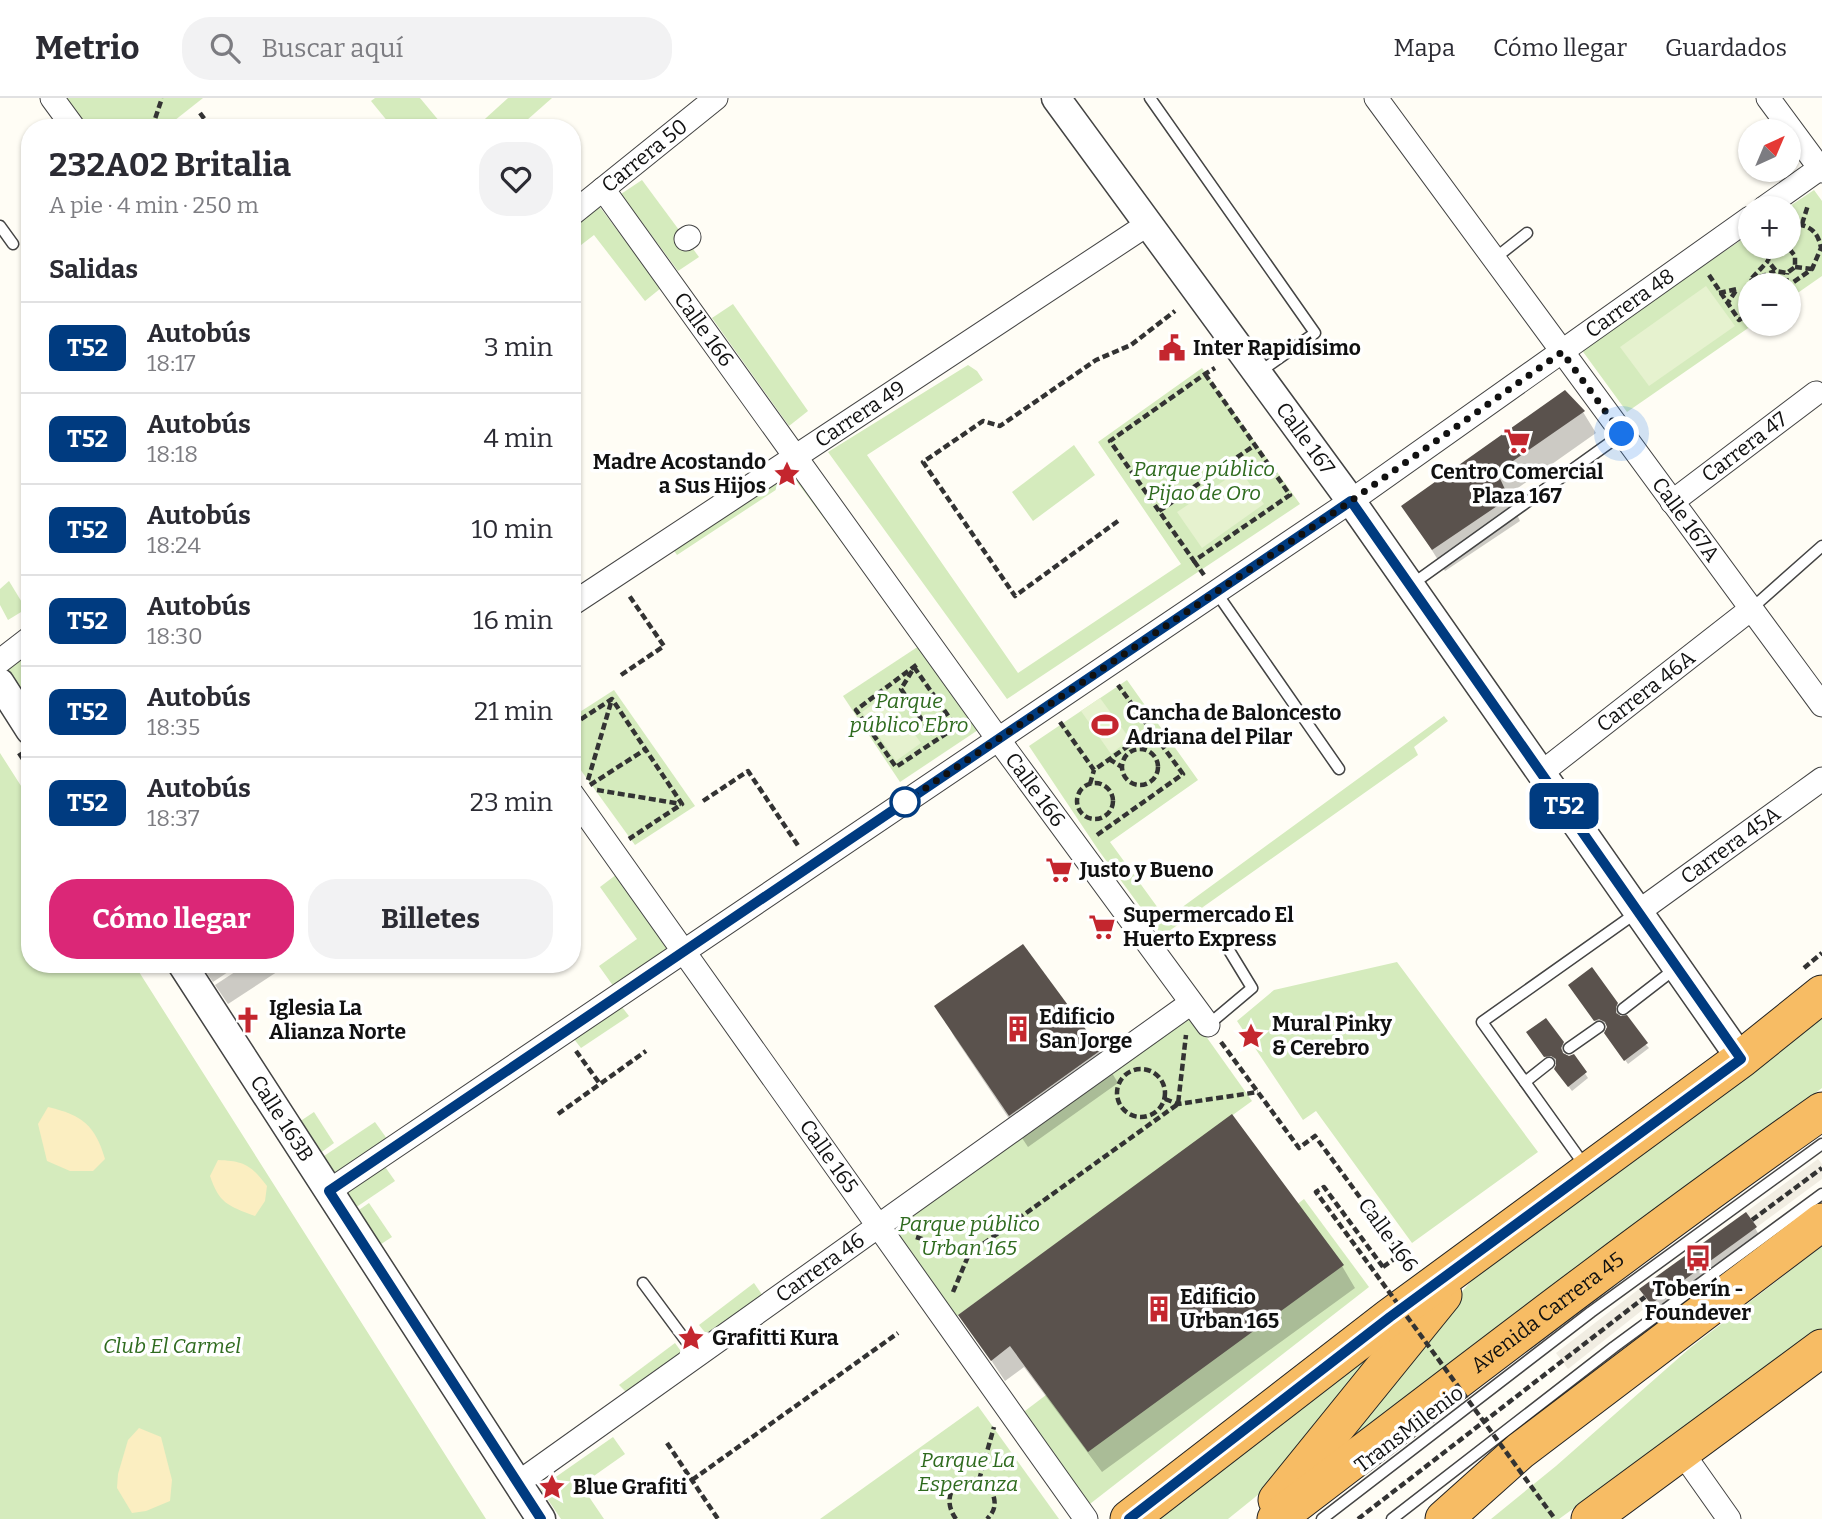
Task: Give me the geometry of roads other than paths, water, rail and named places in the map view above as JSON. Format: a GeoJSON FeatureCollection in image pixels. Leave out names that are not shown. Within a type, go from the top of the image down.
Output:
{"type":"FeatureCollection","features":[{"type":"Feature","properties":{"kind":"highway"},"geometry":{"type":"LineString","coordinates":[[1129,1519],[1428,1290],[1741,1059],[1822,994]]}},
{"type":"Feature","properties":{"kind":"highway","name":"Avenida Carrera 45"},"geometry":{"type":"LineString","coordinates":[[1276,1519],[1691,1205],[1822,1111]]}},
{"type":"Feature","properties":{"kind":"highway"},"geometry":{"type":"LineString","coordinates":[[1444,1519],[1520,1451],[1822,1222]]}},
{"type":"Feature","properties":{"kind":"highway"},"geometry":{"type":"LineString","coordinates":[[1259,1519],[1480,1251]]}},
{"type":"Feature","properties":{"kind":"highway"},"geometry":{"type":"LineString","coordinates":[[1594,1518],[1822,1348]]}},
{"type":"Feature","properties":{"kind":"street"},"geometry":{"type":"LineString","coordinates":[[52,98],[67,119]]}},
{"type":"Feature","properties":{"kind":"street","name":"Carrera 50"},"geometry":{"type":"LineString","coordinates":[[581,207],[716,98]]}},
{"type":"Feature","properties":{"kind":"street","name":"Calle 167"},"geometry":{"type":"LineString","coordinates":[[1056,98],[1351,501],[1741,1059]]}},
{"type":"Feature","properties":{"kind":"street","name":"Calle 167A"},"geometry":{"type":"LineString","coordinates":[[1376,98],[1822,705]]}},
{"type":"Feature","properties":{"kind":"street"},"geometry":{"type":"LineString","coordinates":[[1768,98],[1821,168],[1781,196]]}},
{"type":"Feature","properties":{"kind":"street","name":"Calle 166"},"geometry":{"type":"LineString","coordinates":[[603,189],[660,257],[796,457],[1208,1025]]}},
{"type":"Feature","properties":{"kind":"street","name":"Carrera 49"},"geometry":{"type":"LineString","coordinates":[[581,598],[1149,225]]}},
{"type":"Feature","properties":{"kind":"street","name":"Carrera 48"},"geometry":{"type":"LineString","coordinates":[[329,1191],[1351,501],[1738,227]]}},
{"type":"Feature","properties":{"kind":"street","name":"Carrera 47"},"geometry":{"type":"LineString","coordinates":[[1672,502],[1816,393]]}},
{"type":"Feature","properties":{"kind":"street","name":"Carrera 46A"},"geometry":{"type":"LineString","coordinates":[[1541,774],[1751,609]]}},
{"type":"Feature","properties":{"kind":"street"},"geometry":{"type":"LineString","coordinates":[[0,661],[21,645]]}},
{"type":"Feature","properties":{"kind":"street"},"geometry":{"type":"LineString","coordinates":[[0,684],[21,716]]}},
{"type":"Feature","properties":{"kind":"street","name":"Carrera 45A"},"geometry":{"type":"LineString","coordinates":[[1638,912],[1822,779]]}},
{"type":"Feature","properties":{"kind":"street","name":"Calle 165"},"geometry":{"type":"LineString","coordinates":[[581,794],[684,952],[1086,1519]]}},
{"type":"Feature","properties":{"kind":"street","name":"Calle 163B"},"geometry":{"type":"LineString","coordinates":[[188,973],[541,1519]]}},
{"type":"Feature","properties":{"kind":"street","name":"Carrera 46"},"geometry":{"type":"LineString","coordinates":[[518,1483],[1191,1003]]}},
{"type":"Feature","properties":{"kind":"street"},"geometry":{"type":"LineString","coordinates":[[1681,1451],[1729,1519]]}},
{"type":"Feature","properties":{"kind":"lane"},"geometry":{"type":"LineString","coordinates":[[1150,98],[1315,333],[1258,373]]}},
{"type":"Feature","properties":{"kind":"lane"},"geometry":{"type":"LineString","coordinates":[[0,226],[13,244]]}},
{"type":"Feature","properties":{"kind":"lane"},"geometry":{"type":"LineString","coordinates":[[1494,259],[1527,233]]}},
{"type":"Feature","properties":{"kind":"lane"},"geometry":{"type":"LineString","coordinates":[[1410,586],[1622,434]]}},
{"type":"Feature","properties":{"kind":"lane"},"geometry":{"type":"LineString","coordinates":[[1751,609],[1822,546]]}},
{"type":"Feature","properties":{"kind":"lane"},"geometry":{"type":"LineString","coordinates":[[1216,592],[1339,769]]}},
{"type":"Feature","properties":{"kind":"lane"},"geometry":{"type":"LineString","coordinates":[[1588,1172],[1482,1022],[1638,912]]}},
{"type":"Feature","properties":{"kind":"lane"},"geometry":{"type":"LineString","coordinates":[[1208,1025],[1252,988],[1227,947]]}},
{"type":"Feature","properties":{"kind":"lane"},"geometry":{"type":"LineString","coordinates":[[1623,1009],[1677,967]]}},
{"type":"Feature","properties":{"kind":"lane"},"geometry":{"type":"LineString","coordinates":[[1569,1048],[1599,1027]]}},
{"type":"Feature","properties":{"kind":"lane"},"geometry":{"type":"LineString","coordinates":[[1525,1082],[1549,1063]]}},
{"type":"Feature","properties":{"kind":"lane","name":"TransMilenio"},"geometry":{"type":"LineString","coordinates":[[1322,1519],[1591,1312],[1822,1144]]}},
{"type":"Feature","properties":{"kind":"lane"},"geometry":{"type":"LineString","coordinates":[[1392,1519],[1614,1347],[1822,1194]]}},
{"type":"Feature","properties":{"kind":"lane"},"geometry":{"type":"LineString","coordinates":[[643,1283],[697,1356]]}},
{"type":"Feature","properties":{"kind":"place","name":"Inter Rapidísimo"},"geometry":{"type":"Point","coordinates":[1172,348]}},
{"type":"Feature","properties":{"kind":"place","name":"Centro Comercial Plaza 167"},"geometry":{"type":"Point","coordinates":[1517,441]}},
{"type":"Feature","properties":{"kind":"place","name":"Madre Acostando a Sus Hijos"},"geometry":{"type":"Point","coordinates":[787,474]}},
{"type":"Feature","properties":{"kind":"place","name":"Cancha de Baloncesto Adriana del Pilar"},"geometry":{"type":"Point","coordinates":[1105,725]}},
{"type":"Feature","properties":{"kind":"place","name":"Justo y Bueno"},"geometry":{"type":"Point","coordinates":[1059,870]}},
{"type":"Feature","properties":{"kind":"place","name":"Supermercado El Huerto Express"},"geometry":{"type":"Point","coordinates":[1102,927]}},
{"type":"Feature","properties":{"kind":"place","name":"Iglesia La Alianza Norte"},"geometry":{"type":"Point","coordinates":[248,1020]}},
{"type":"Feature","properties":{"kind":"place","name":"Edificio San Jorge"},"geometry":{"type":"Point","coordinates":[1018,1029]}},
{"type":"Feature","properties":{"kind":"place","name":"Mural Pinky & Cerebro"},"geometry":{"type":"Point","coordinates":[1251,1036]}},
{"type":"Feature","properties":{"kind":"place","name":"Toberín - Foundever"},"geometry":{"type":"Point","coordinates":[1698,1258]}},
{"type":"Feature","properties":{"kind":"place","name":"Edificio Urban 165"},"geometry":{"type":"Point","coordinates":[1159,1309]}},
{"type":"Feature","properties":{"kind":"place","name":"Grafitti Kura"},"geometry":{"type":"Point","coordinates":[691,1338]}},
{"type":"Feature","properties":{"kind":"place","name":"Blue Grafiti"},"geometry":{"type":"Point","coordinates":[552,1487]}},
{"type":"Feature","properties":{"kind":"park label","name":"Parque público Pijao de Oro"},"geometry":{"type":"Point","coordinates":[1204,481]}},
{"type":"Feature","properties":{"kind":"park label","name":"Parque público Ebro"},"geometry":{"type":"Point","coordinates":[909,713]}},
{"type":"Feature","properties":{"kind":"park label","name":"Parque público Urban 165"},"geometry":{"type":"Point","coordinates":[969,1236]}},
{"type":"Feature","properties":{"kind":"park label","name":"Club El Carmel"},"geometry":{"type":"Point","coordinates":[172,1346]}},
{"type":"Feature","properties":{"kind":"park label","name":"Parque La Esperanza"},"geometry":{"type":"Point","coordinates":[968,1472]}}]}
